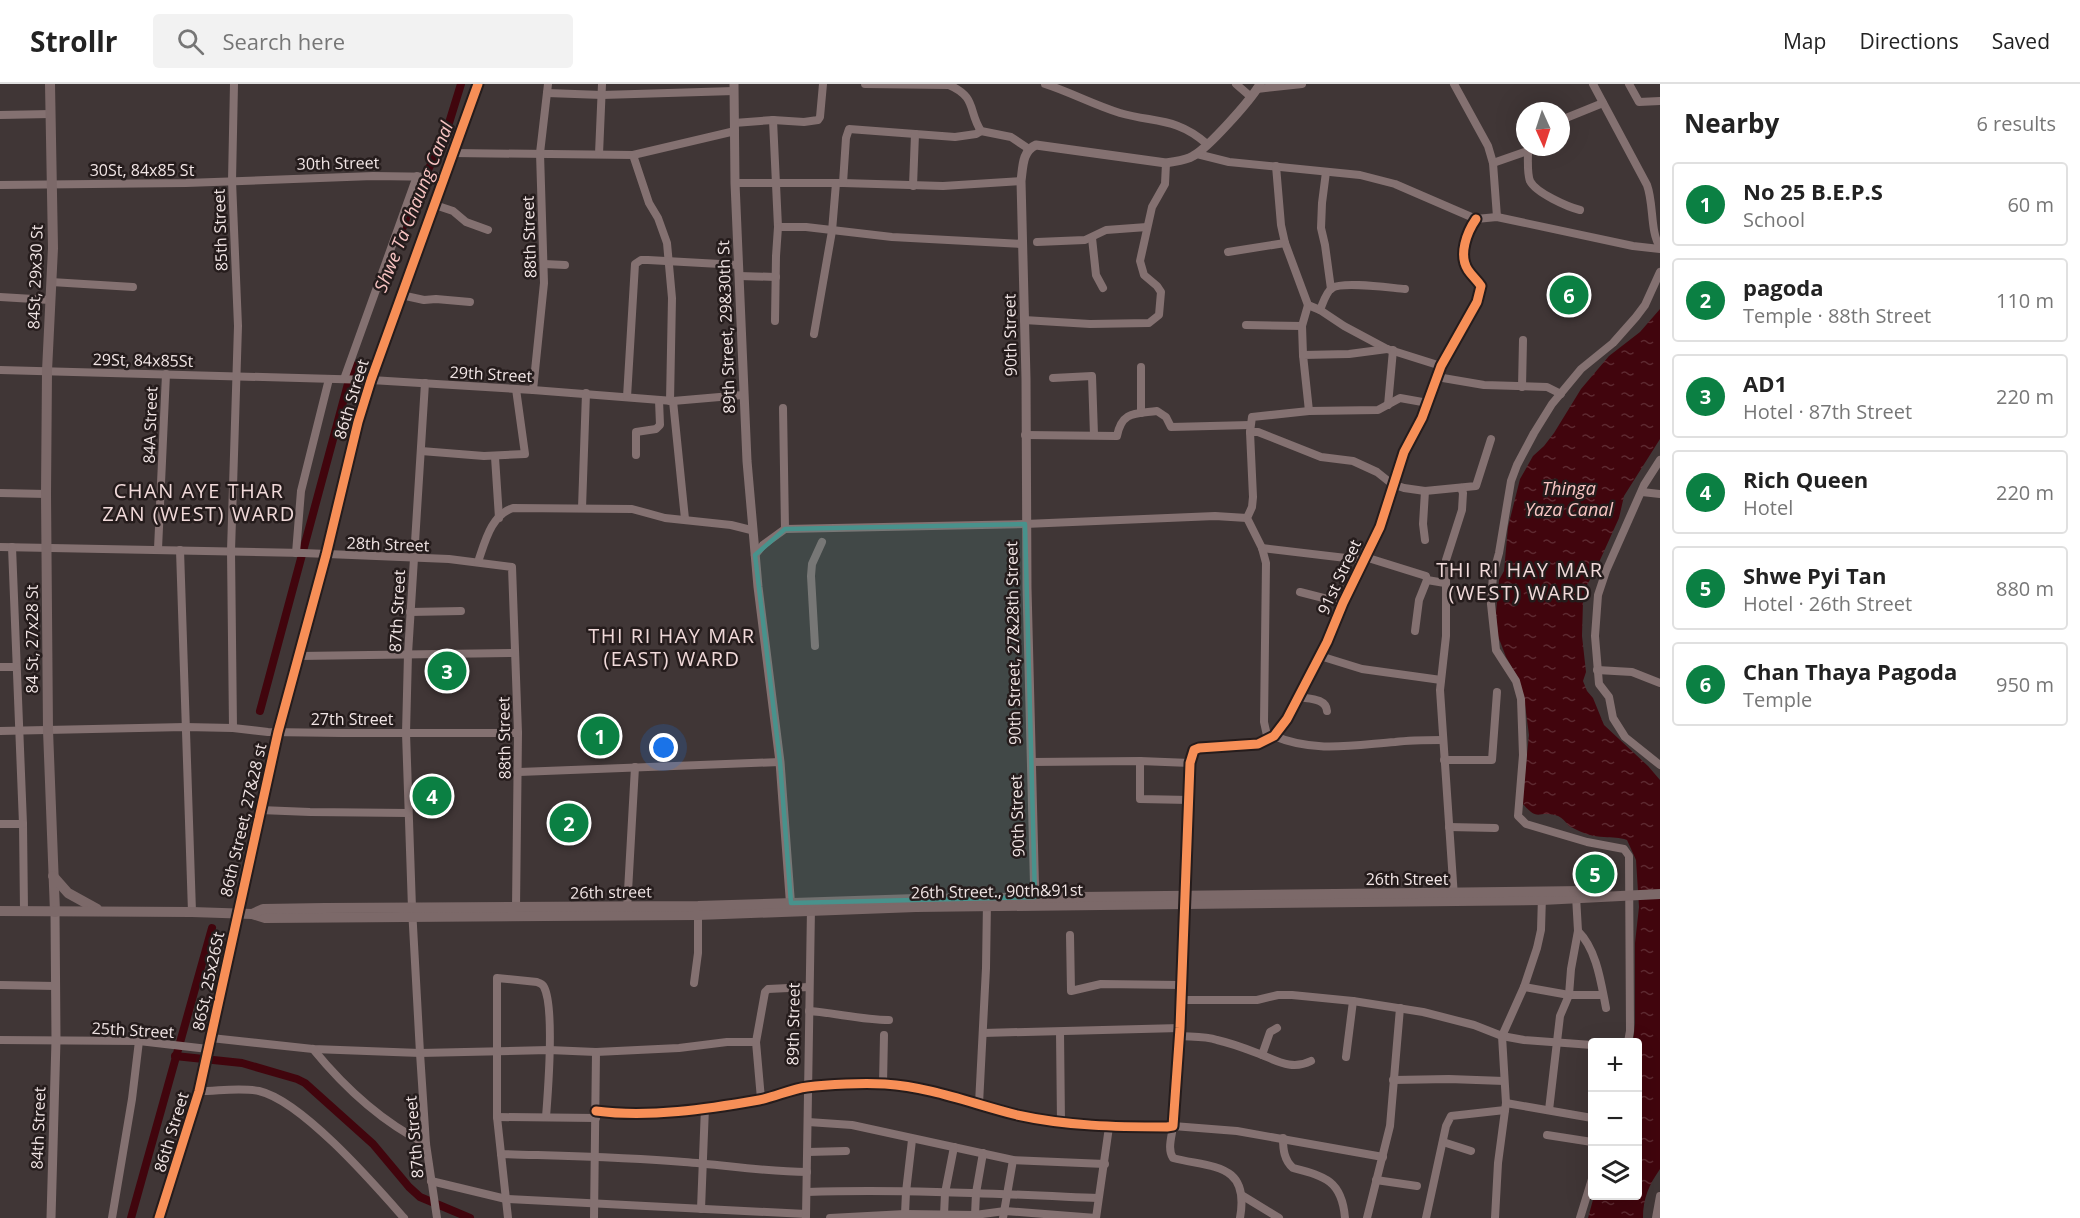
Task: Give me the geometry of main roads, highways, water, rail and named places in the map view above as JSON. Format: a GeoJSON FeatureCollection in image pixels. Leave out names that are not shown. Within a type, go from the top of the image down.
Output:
{"type":"FeatureCollection","features":[{"type":"Feature","properties":{"kind":"main road","name":"84St, 29x30 St"},"geometry":{"type":"LineString","coordinates":[[46,494],[52,184],[50,84]]}},
{"type":"Feature","properties":{"kind":"main road","name":"84 St, 27x28 St"},"geometry":{"type":"LineString","coordinates":[[46,494],[48,730],[55,912]]}},
{"type":"Feature","properties":{"kind":"main road"},"geometry":{"type":"LineString","coordinates":[[53,876],[68,893],[100,910]]}},
{"type":"Feature","properties":{"kind":"main road","name":"26th Street"},"geometry":{"type":"LineString","coordinates":[[1184,899],[1542,896],[1623,891],[1631,895],[1660,894]]}},
{"type":"Feature","properties":{"kind":"main road","name":"26th Street., 90th&91st"},"geometry":{"type":"LineString","coordinates":[[811,907],[1184,899]]}},
{"type":"Feature","properties":{"kind":"main road","name":"26th street"},"geometry":{"type":"LineString","coordinates":[[412,912],[698,911],[811,907]]}},
{"type":"Feature","properties":{"kind":"main road","name":"26th street"},"geometry":{"type":"LineString","coordinates":[[412,912],[516,908],[627,911]]}},
{"type":"Feature","properties":{"kind":"main road"},"geometry":{"type":"LineString","coordinates":[[0,911],[100,910],[252,914],[263,909],[412,912]]}},
{"type":"Feature","properties":{"kind":"water","name":"Thinga Yaza Canal"},"geometry":{"type":"Polygon","coordinates":[[[1660,309],[1660,439],[1624,496],[1619,518],[1587,585],[1583,601],[1582,636],[1586,672],[1583,681],[1604,725],[1660,780],[1660,1169],[1647,1192],[1643,1218],[1588,1218],[1593,1200],[1642,1200],[1642,1038],[1633,1038],[1635,943],[1639,907],[1636,860],[1627,840],[1584,833],[1570,827],[1559,816],[1535,814],[1522,803],[1529,735],[1524,697],[1498,636],[1496,613],[1499,580],[1504,571],[1508,527],[1520,479],[1533,456],[1554,433],[1581,389],[1609,356],[1640,332],[1660,309]]]}},
{"type":"Feature","properties":{"kind":"waterway","name":"Shwe Ta Chaung Canal"},"geometry":{"type":"LineString","coordinates":[[403,227],[411,204],[445,136],[461,84]]}},
{"type":"Feature","properties":{"kind":"waterway","name":"Shwe Ta Chaung Canal"},"geometry":{"type":"LineString","coordinates":[[260,711],[353,365]]}},
{"type":"Feature","properties":{"kind":"waterway","name":"Shwe Ta Chaung Canal"},"geometry":{"type":"LineString","coordinates":[[131,1218],[212,928]]}},
{"type":"Feature","properties":{"kind":"waterway"},"geometry":{"type":"LineString","coordinates":[[175,1056],[242,1063],[305,1083],[373,1144],[420,1197],[470,1218]]}},
{"type":"Feature","properties":{"kind":"place","name":"Chan Thaya Pagoda"},"geometry":{"type":"Point","coordinates":[1569,295]}},
{"type":"Feature","properties":{"kind":"place","name":"AD1"},"geometry":{"type":"Point","coordinates":[447,671]}},
{"type":"Feature","properties":{"kind":"place","name":"No 25 B.E.P.S"},"geometry":{"type":"Point","coordinates":[600,736]}},
{"type":"Feature","properties":{"kind":"place","name":"Rich Queen"},"geometry":{"type":"Point","coordinates":[432,796]}},
{"type":"Feature","properties":{"kind":"place","name":"pagoda"},"geometry":{"type":"Point","coordinates":[569,823]}},
{"type":"Feature","properties":{"kind":"place","name":"Shwe Pyi Tan"},"geometry":{"type":"Point","coordinates":[1595,874]}},
{"type":"Feature","properties":{"kind":"district","name":"CHAN AYE THAR ZAN (WEST) WARD"},"geometry":{"type":"Point","coordinates":[199,502]}},
{"type":"Feature","properties":{"kind":"district","name":"THI RI HAY MAR (WEST) WARD"},"geometry":{"type":"Point","coordinates":[1520,582]}},
{"type":"Feature","properties":{"kind":"district","name":"THI RI HAY MAR (EAST) WARD"},"geometry":{"type":"Point","coordinates":[672,648]}}]}
